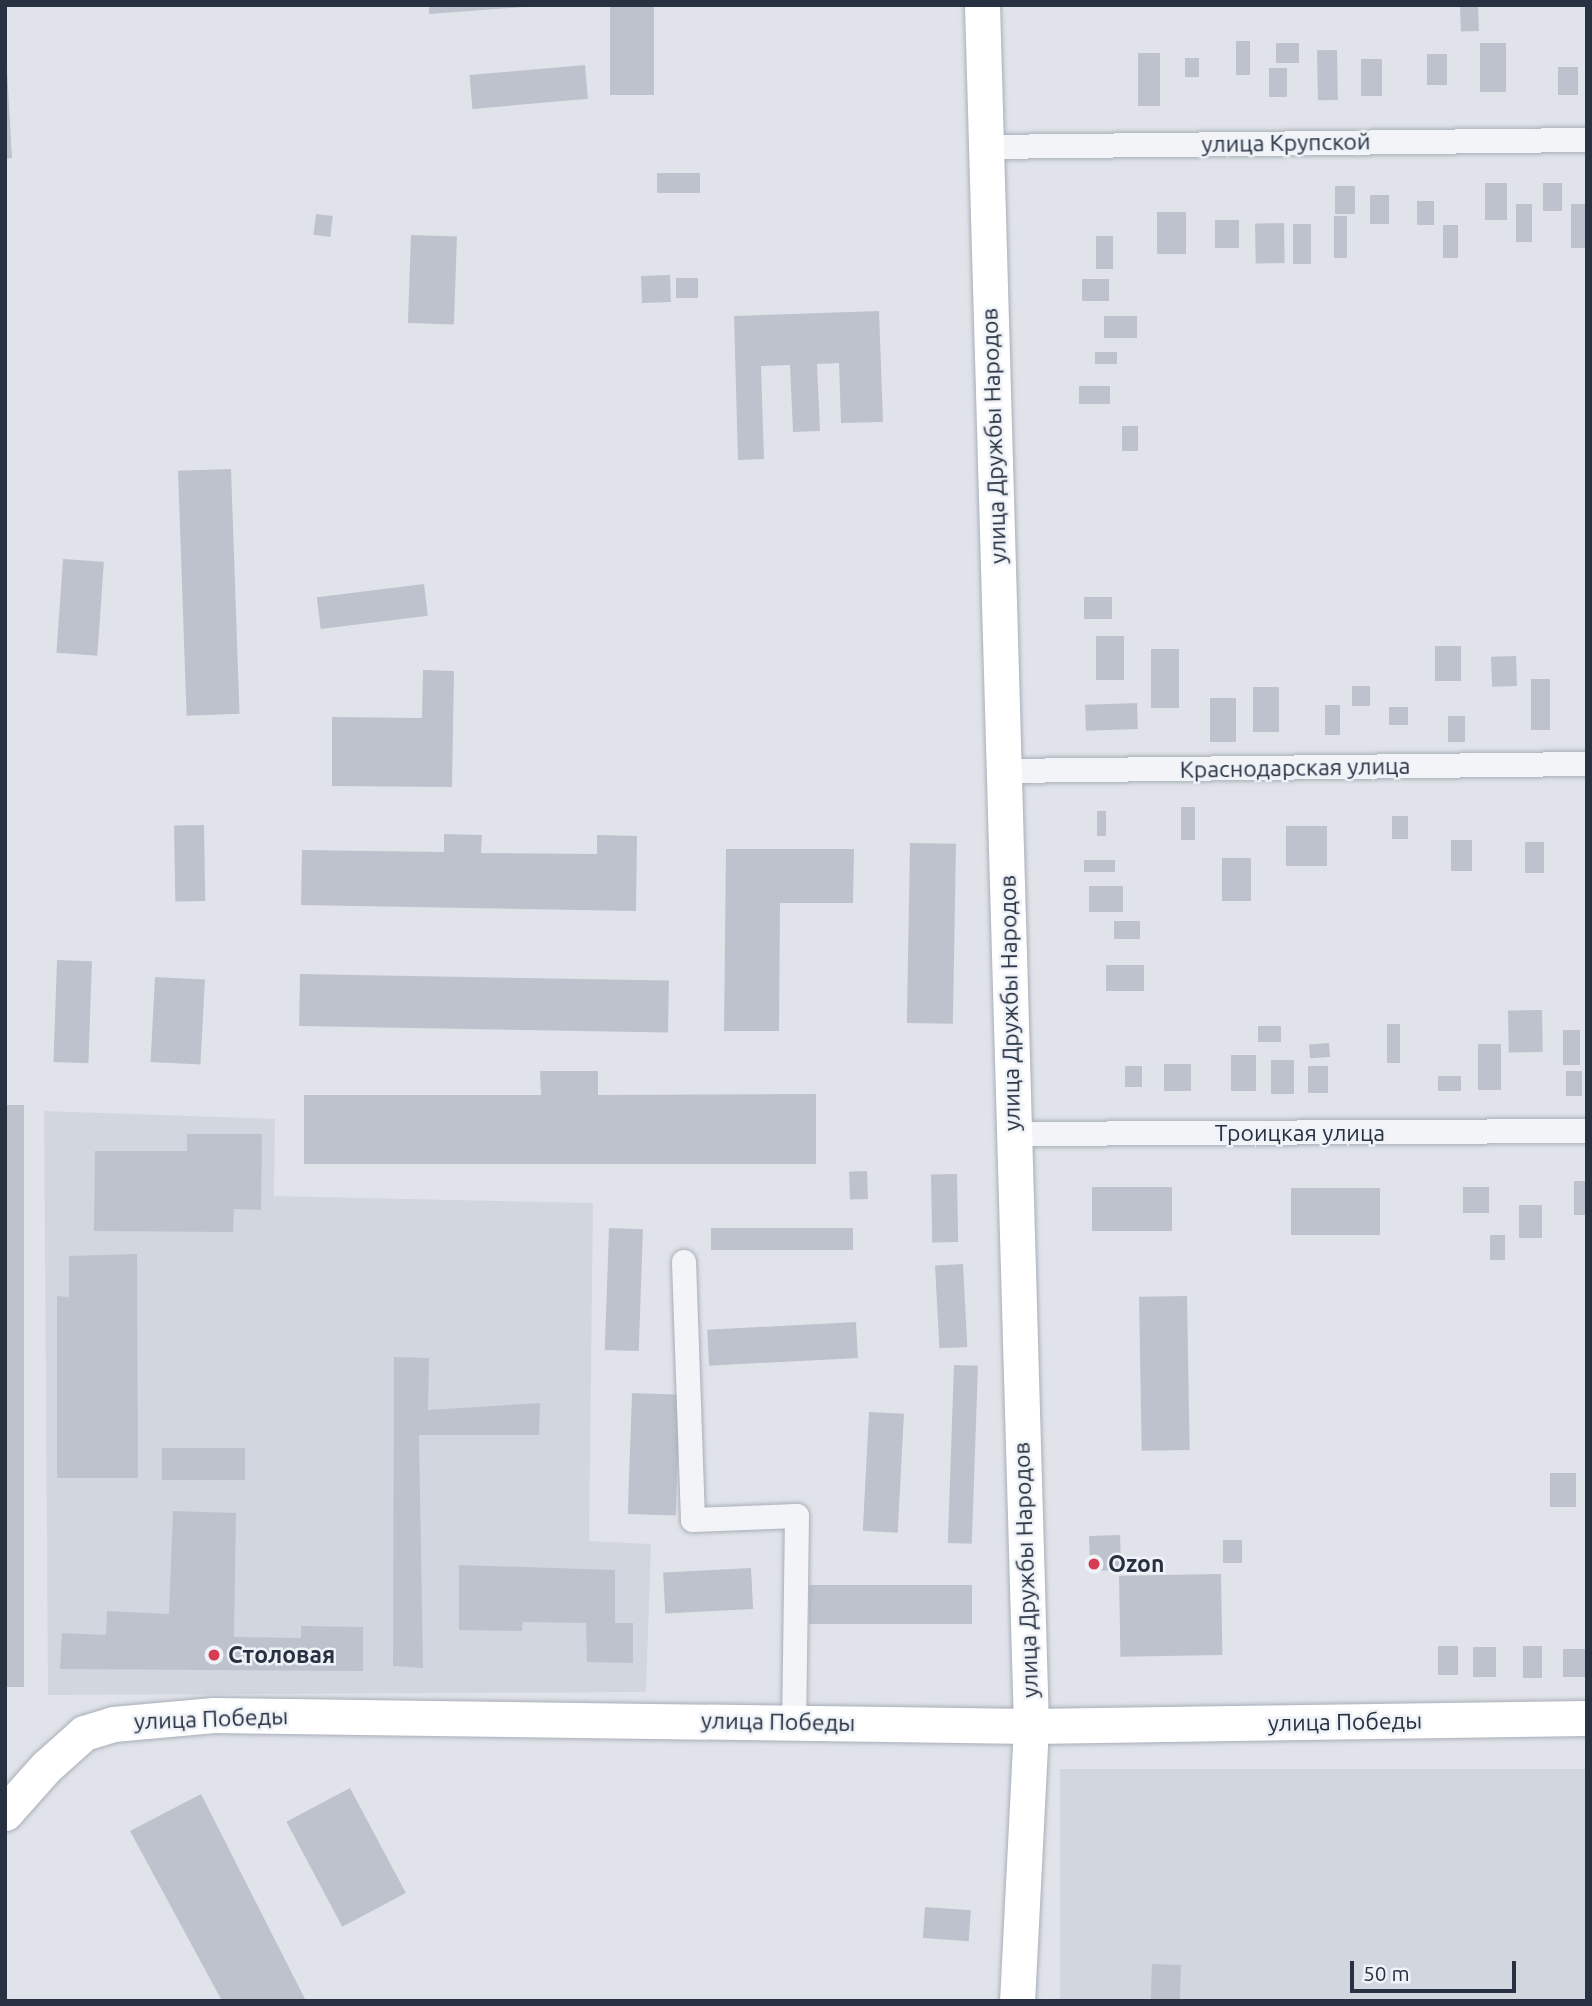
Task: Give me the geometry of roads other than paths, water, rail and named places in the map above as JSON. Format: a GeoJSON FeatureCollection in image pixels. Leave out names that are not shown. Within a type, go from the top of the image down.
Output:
{"type":"FeatureCollection","features":[{"type":"Feature","properties":{"kind":"street","name":"улица Дружбы Народов"},"geometry":{"type":"LineString","coordinates":[[982,5],[1031,1726],[1017,2001]]}},
{"type":"Feature","properties":{"kind":"street","name":"улица Крупской"},"geometry":{"type":"LineString","coordinates":[[986,147],[1587,140]]}},
{"type":"Feature","properties":{"kind":"street","name":"Краснодарская улица"},"geometry":{"type":"LineString","coordinates":[[1004,771],[1587,764]]}},
{"type":"Feature","properties":{"kind":"street","name":"Троицкая улица"},"geometry":{"type":"LineString","coordinates":[[1013,1134],[1587,1131]]}},
{"type":"Feature","properties":{"kind":"street"},"geometry":{"type":"LineString","coordinates":[[684,1262],[693,1520],[797,1516],[794,1723]]}},
{"type":"Feature","properties":{"kind":"street","name":"улица Победы"},"geometry":{"type":"LineString","coordinates":[[5,1813],[84,1732],[113,1724],[214,1715],[1031,1726],[1587,1718]]}},
{"type":"Feature","properties":{"kind":"place","name":"Ozon"},"geometry":{"type":"Point","coordinates":[1094,1564]}},
{"type":"Feature","properties":{"kind":"place","name":"Столовая"},"geometry":{"type":"Point","coordinates":[214,1655]}}]}
